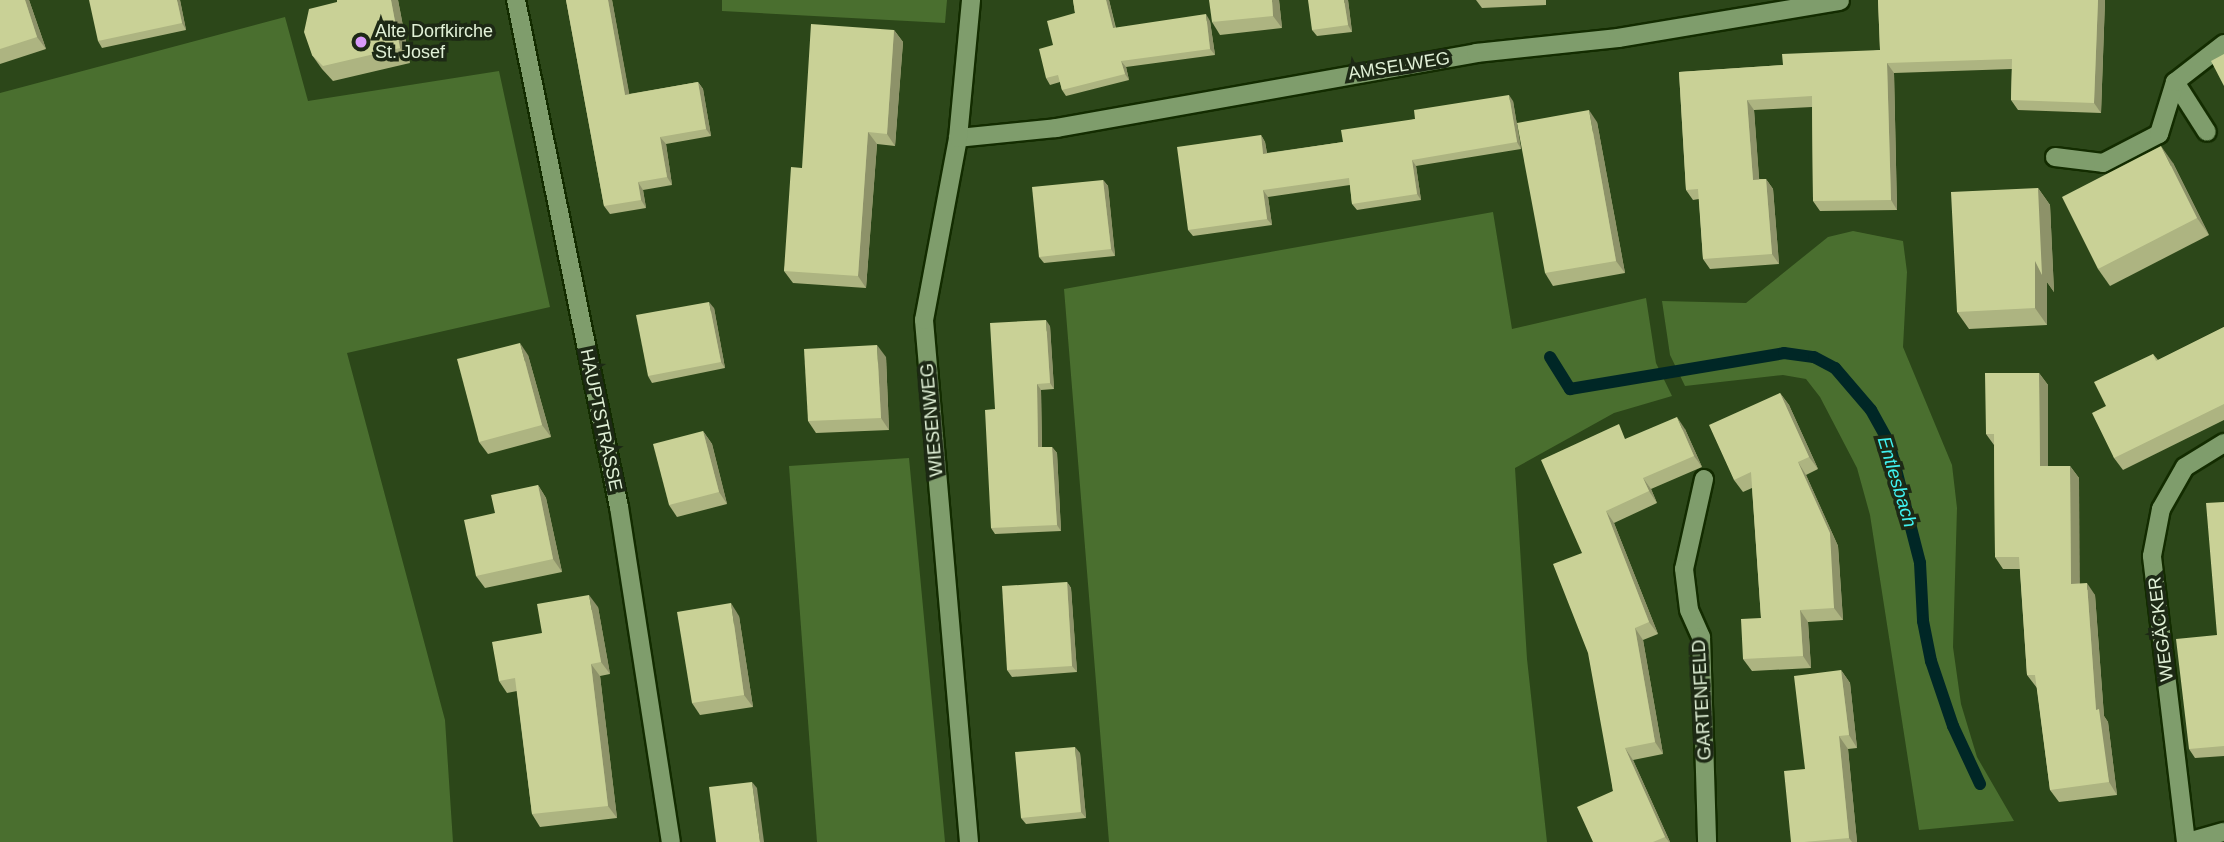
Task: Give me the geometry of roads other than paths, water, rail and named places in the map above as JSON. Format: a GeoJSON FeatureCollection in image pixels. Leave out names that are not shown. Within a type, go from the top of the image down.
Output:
{"type":"FeatureCollection","features":[{"type":"Feature","properties":{"kind":"street","name":"HAUPTSTRASSE"},"geometry":{"type":"LineString","coordinates":[[516,0],[619,507],[671,842]]}},
{"type":"Feature","properties":{"kind":"street","name":"WIESENWEG"},"geometry":{"type":"LineString","coordinates":[[969,842],[924,320],[958,138],[971,0]]}},
{"type":"Feature","properties":{"kind":"street","name":"AMSELWEG"},"geometry":{"type":"LineString","coordinates":[[958,138],[1056,128],[1476,53],[1618,38],[1840,1]]}},
{"type":"Feature","properties":{"kind":"street"},"geometry":{"type":"LineString","coordinates":[[2055,158],[2103,163],[2159,134],[2175,82],[2224,44]]}},
{"type":"Feature","properties":{"kind":"street"},"geometry":{"type":"LineString","coordinates":[[2175,82],[2207,132]]}},
{"type":"Feature","properties":{"kind":"street","name":"WEGÄCKER"},"geometry":{"type":"LineString","coordinates":[[2187,842],[2152,556],[2161,509],[2185,467],[2224,443]]}},
{"type":"Feature","properties":{"kind":"street","name":"GARTENFELD"},"geometry":{"type":"LineString","coordinates":[[1704,479],[1684,569],[1689,610],[1701,638],[1707,842]]}},
{"type":"Feature","properties":{"kind":"street"},"geometry":{"type":"LineString","coordinates":[[2187,842],[2224,832]]}},
{"type":"Feature","properties":{"kind":"waterway","name":"Entlesbach"},"geometry":{"type":"LineString","coordinates":[[1550,357],[1570,389],[1784,353],[1814,357],[1835,368],[1871,410],[1889,442],[1920,563],[1923,621],[1931,661],[1953,726],[1980,784]]}},
{"type":"Feature","properties":{"kind":"place","name":"Alte Dorfkirche St. Josef"},"geometry":{"type":"Point","coordinates":[361,42]}}]}
